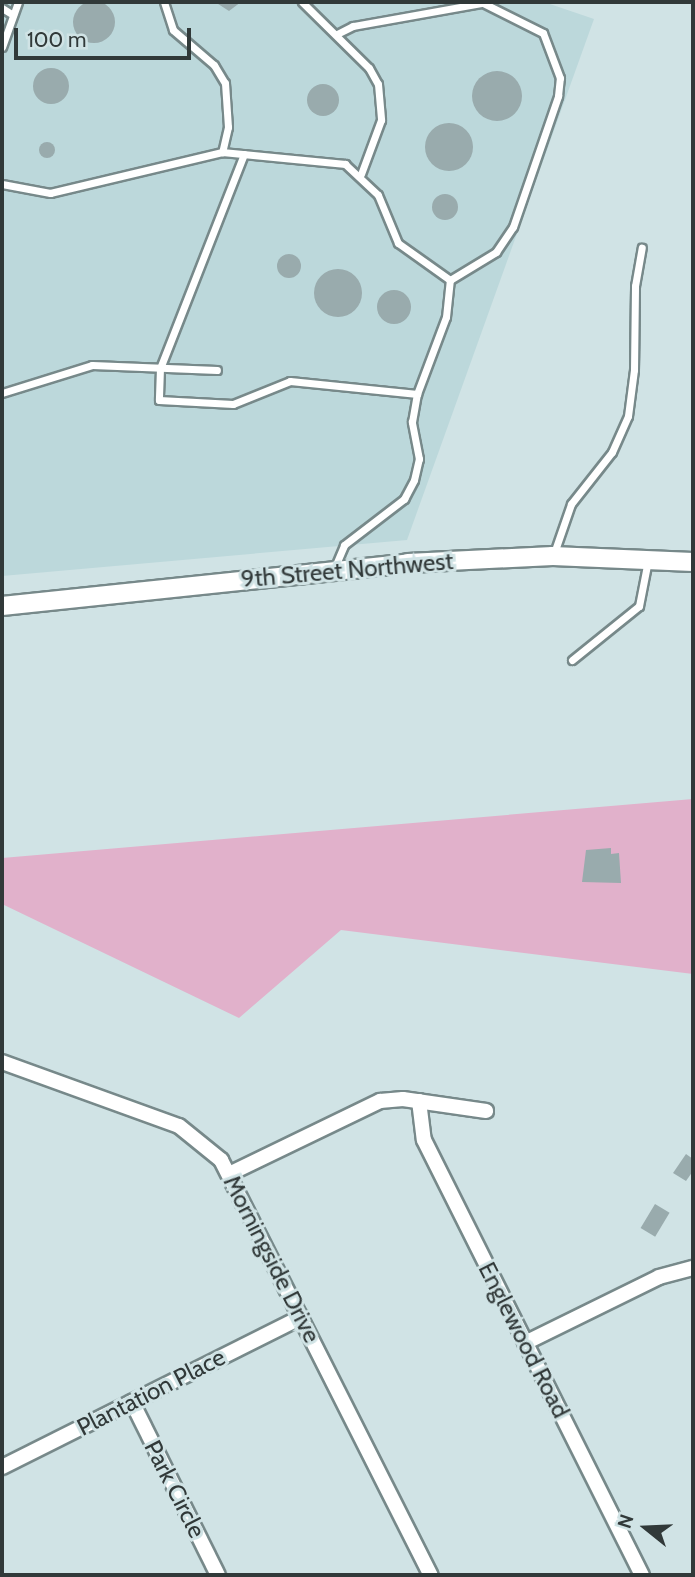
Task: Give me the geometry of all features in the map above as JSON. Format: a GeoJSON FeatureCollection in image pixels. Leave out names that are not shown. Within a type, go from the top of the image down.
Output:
{"type":"FeatureCollection","features":[{"type":"Feature","properties":{"kind":"street","name":"9th Street Northwest"},"geometry":{"type":"LineString","coordinates":[[2,606],[334,570],[553,556],[693,562]]}},
{"type":"Feature","properties":{"kind":"street","name":"Morningside Drive"},"geometry":{"type":"LineString","coordinates":[[2,1062],[179,1126],[203,1142],[229,1174],[431,1575]]}},
{"type":"Feature","properties":{"kind":"street"},"geometry":{"type":"LineString","coordinates":[[229,1174],[371,1104],[419,1101],[486,1111]]}},
{"type":"Feature","properties":{"kind":"street","name":"Englewood Road"},"geometry":{"type":"LineString","coordinates":[[419,1101],[424,1140],[642,1575]]}},
{"type":"Feature","properties":{"kind":"street"},"geometry":{"type":"LineString","coordinates":[[525,1343],[659,1277],[693,1268]]}},
{"type":"Feature","properties":{"kind":"street","name":"Plantation Place"},"geometry":{"type":"LineString","coordinates":[[2,1466],[301,1317]]}},
{"type":"Feature","properties":{"kind":"street","name":"Park Circle"},"geometry":{"type":"LineString","coordinates":[[132,1402],[218,1575]]}},
{"type":"Feature","properties":{"kind":"lane"},"geometry":{"type":"LineString","coordinates":[[2,47],[18,2]]}},
{"type":"Feature","properties":{"kind":"lane"},"geometry":{"type":"LineString","coordinates":[[164,2],[173,30],[214,65],[225,83],[228,127],[222,152]]}},
{"type":"Feature","properties":{"kind":"lane"},"geometry":{"type":"LineString","coordinates":[[302,2],[369,68],[382,99],[381,120],[360,174]]}},
{"type":"Feature","properties":{"kind":"lane"},"geometry":{"type":"LineString","coordinates":[[337,34],[353,26],[481,2],[543,33],[560,78],[558,96],[513,227],[496,252],[450,280]]}},
{"type":"Feature","properties":{"kind":"lane"},"geometry":{"type":"LineString","coordinates":[[2,8],[13,15]]}},
{"type":"Feature","properties":{"kind":"lane"},"geometry":{"type":"LineString","coordinates":[[2,184],[50,192],[222,152],[345,164],[360,174],[378,195],[398,243],[450,280]]}},
{"type":"Feature","properties":{"kind":"lane"},"geometry":{"type":"LineString","coordinates":[[244,154],[160,368],[159,400],[233,404],[290,381],[417,394]]}},
{"type":"Feature","properties":{"kind":"lane"},"geometry":{"type":"LineString","coordinates":[[553,556],[570,504],[612,452],[628,416],[634,370],[635,286],[642,248]]}},
{"type":"Feature","properties":{"kind":"lane"},"geometry":{"type":"LineString","coordinates":[[334,570],[344,545],[404,499],[414,480],[419,459],[412,422],[417,394],[446,317],[450,280]]}},
{"type":"Feature","properties":{"kind":"lane"},"geometry":{"type":"LineString","coordinates":[[2,393],[92,365],[217,370]]}},
{"type":"Feature","properties":{"kind":"lane"},"geometry":{"type":"LineString","coordinates":[[572,660],[639,606],[648,559]]}},
{"type":"Feature","properties":{"kind":"shaded area"},"geometry":{"type":"Polygon","coordinates":[[[2,2],[544,2],[594,19],[407,540],[2,576],[2,2]]]}},
{"type":"Feature","properties":{"kind":"shaded area"},"geometry":{"type":"Polygon","coordinates":[[[693,799],[693,974],[341,930],[239,1018],[2,904],[2,858],[693,799]]]}},
{"type":"Feature","properties":{"kind":"building"},"geometry":{"type":"Polygon","coordinates":[[[94,1],[109,7],[115,22],[109,37],[94,43],[79,37],[73,22],[79,7],[94,1]]]}},
{"type":"Feature","properties":{"kind":"building"},"geometry":{"type":"Polygon","coordinates":[[[215,2],[241,2],[229,11],[215,2]]]}},
{"type":"Feature","properties":{"kind":"building"},"geometry":{"type":"Polygon","coordinates":[[[51,68],[64,73],[69,86],[64,99],[51,104],[38,99],[33,86],[38,73],[51,68]]]}},
{"type":"Feature","properties":{"kind":"building"},"geometry":{"type":"Polygon","coordinates":[[[497,71],[514,79],[522,96],[514,113],[497,121],[480,113],[472,96],[480,79],[497,71]]]}},
{"type":"Feature","properties":{"kind":"building"},"geometry":{"type":"Polygon","coordinates":[[[323,84],[334,89],[339,100],[334,111],[323,116],[312,111],[307,100],[312,89],[323,84]]]}},
{"type":"Feature","properties":{"kind":"building"},"geometry":{"type":"Polygon","coordinates":[[[449,123],[466,130],[473,147],[466,164],[449,171],[432,164],[425,147],[432,130],[449,123]]]}},
{"type":"Feature","properties":{"kind":"building"},"geometry":{"type":"Polygon","coordinates":[[[44,142],[50,142],[55,150],[53,156],[44,158],[39,153],[39,147],[44,142]]]}},
{"type":"Feature","properties":{"kind":"building"},"geometry":{"type":"Polygon","coordinates":[[[445,194],[454,198],[458,207],[454,216],[445,220],[436,216],[432,207],[436,198],[445,194]]]}},
{"type":"Feature","properties":{"kind":"building"},"geometry":{"type":"Polygon","coordinates":[[[284,254],[294,254],[301,261],[301,271],[294,278],[284,278],[277,271],[277,261],[284,254]]]}},
{"type":"Feature","properties":{"kind":"building"},"geometry":{"type":"Polygon","coordinates":[[[338,269],[355,276],[362,293],[355,310],[338,317],[321,310],[314,293],[321,276],[338,269]]]}},
{"type":"Feature","properties":{"kind":"building"},"geometry":{"type":"Polygon","coordinates":[[[394,290],[406,295],[411,307],[406,319],[394,324],[382,319],[377,307],[382,295],[394,290]]]}},
{"type":"Feature","properties":{"kind":"building"},"geometry":{"type":"Polygon","coordinates":[[[611,848],[611,854],[619,853],[621,883],[582,882],[586,850],[611,848]]]}},
{"type":"Feature","properties":{"kind":"building"},"geometry":{"type":"Polygon","coordinates":[[[686,1154],[693,1159],[693,1171],[686,1181],[673,1173],[686,1154]]]}},
{"type":"Feature","properties":{"kind":"building"},"geometry":{"type":"Polygon","coordinates":[[[655,1204],[670,1213],[655,1237],[641,1228],[655,1204]]]}}]}
